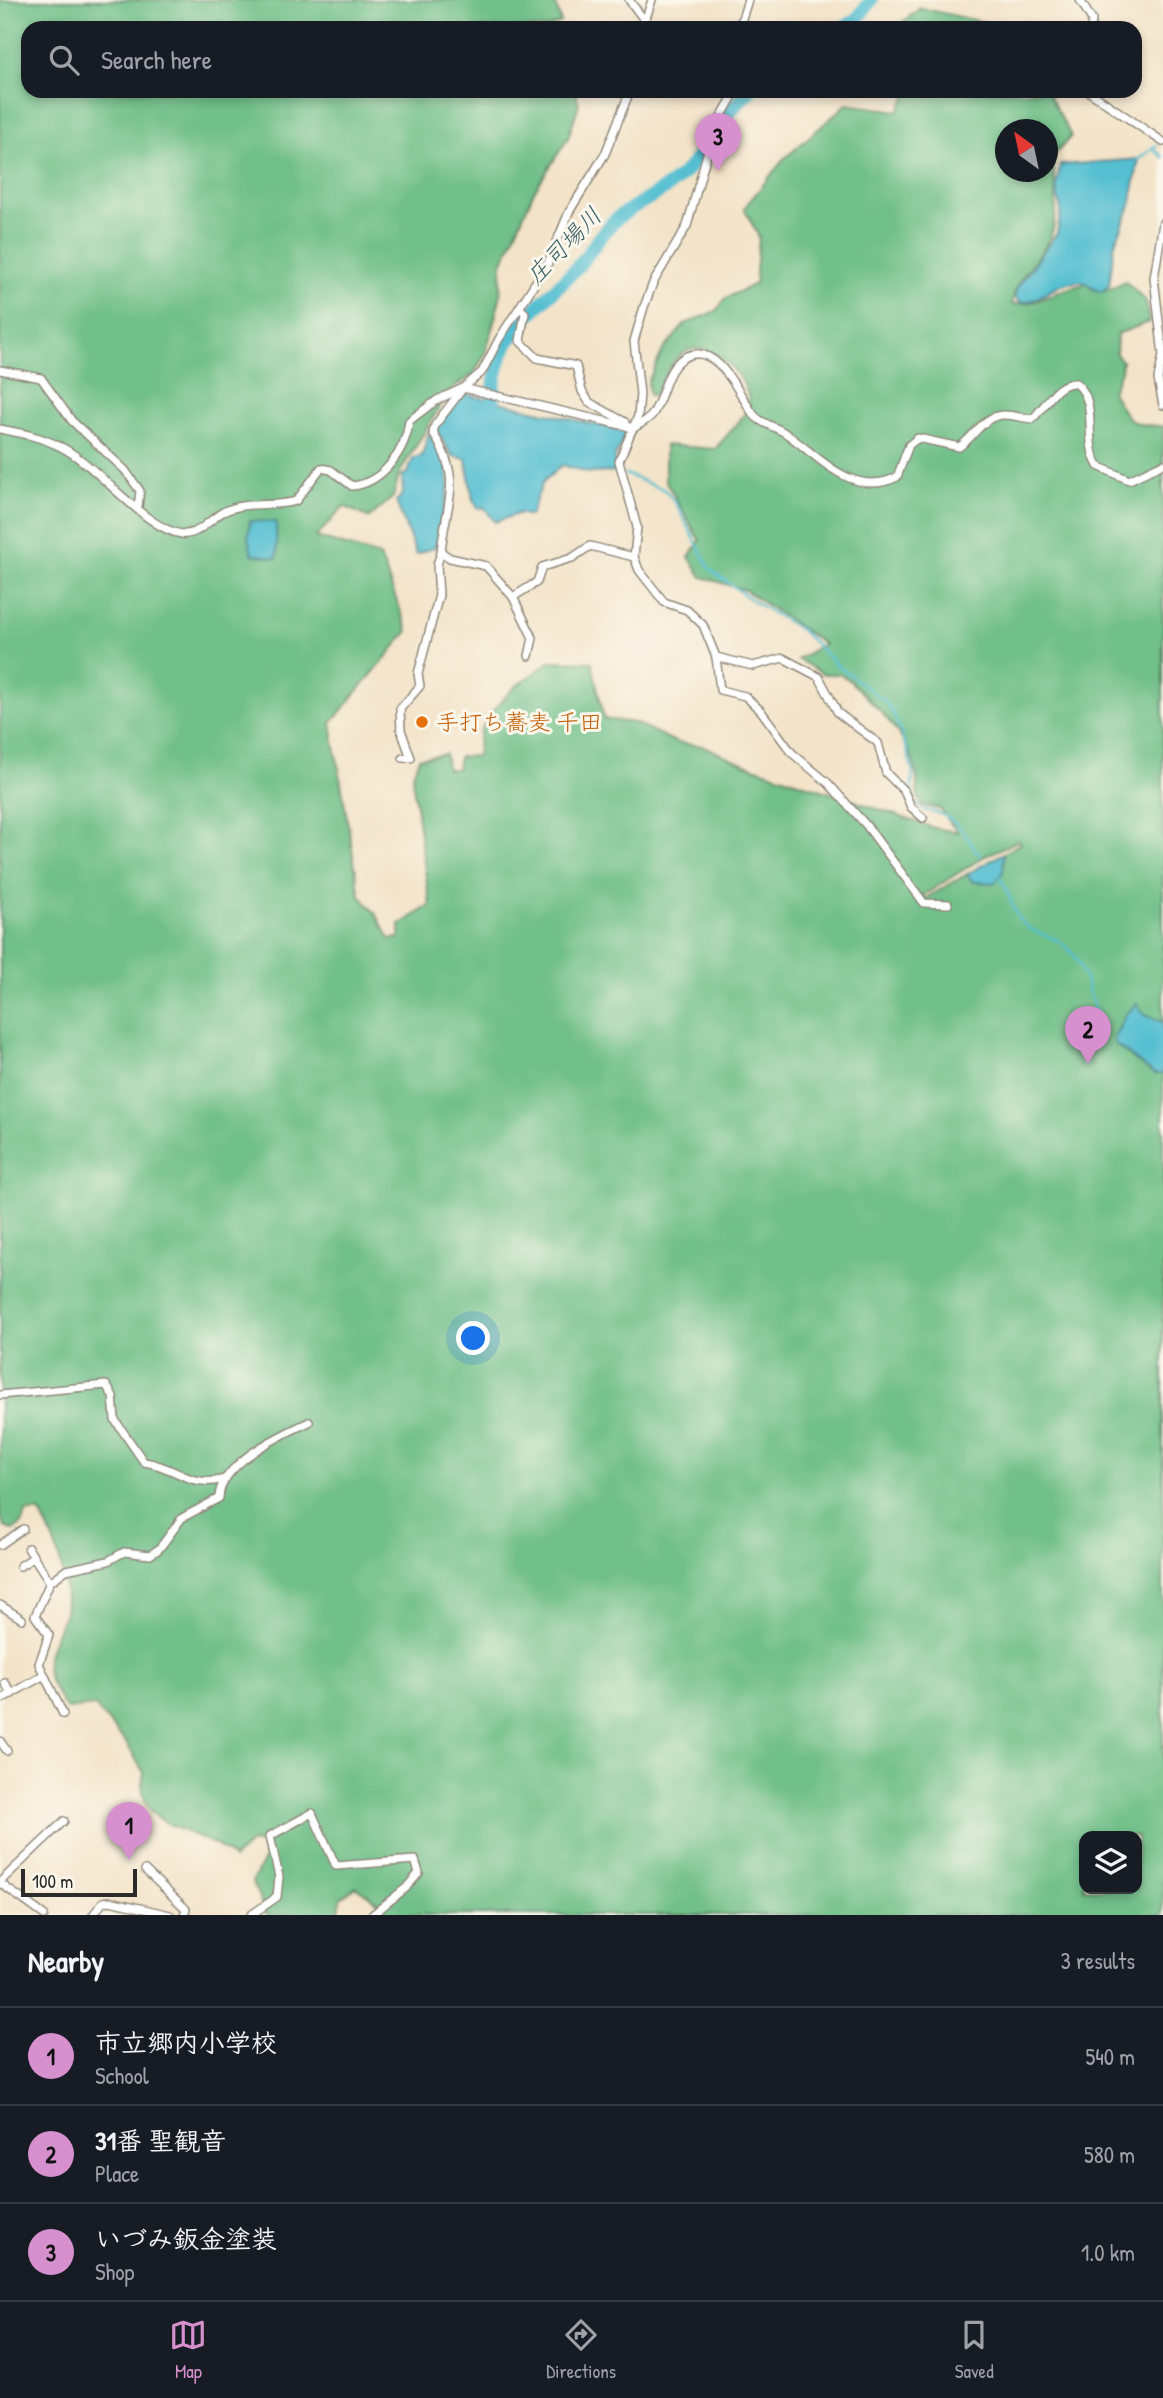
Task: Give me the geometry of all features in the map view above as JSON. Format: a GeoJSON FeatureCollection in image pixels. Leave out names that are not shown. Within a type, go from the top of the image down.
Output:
{"type":"FeatureCollection","features":[{"type":"Feature","properties":{"kind":"street"},"geometry":{"type":"LineString","coordinates":[[629,0],[642,21]]}},
{"type":"Feature","properties":{"kind":"street"},"geometry":{"type":"LineString","coordinates":[[645,21],[652,0]]}},
{"type":"Feature","properties":{"kind":"street"},"geometry":{"type":"LineString","coordinates":[[741,21],[748,0]]}},
{"type":"Feature","properties":{"kind":"street"},"geometry":{"type":"LineString","coordinates":[[1080,0],[1091,21]]}},
{"type":"Feature","properties":{"kind":"street"},"geometry":{"type":"LineString","coordinates":[[403,758],[411,758],[401,730],[400,709],[420,687],[418,674],[439,595],[437,565],[453,486],[450,460],[433,433],[435,425],[463,388],[482,372],[499,339],[548,263],[569,212],[605,154],[627,98]]}},
{"type":"Feature","properties":{"kind":"street"},"geometry":{"type":"LineString","coordinates":[[732,98],[713,129],[687,226],[653,283],[634,341],[640,394],[635,428],[621,454],[620,473],[637,527],[634,557],[642,574],[664,602],[687,610],[698,619],[716,657],[720,690],[744,696],[761,711],[792,753],[828,783],[866,825],[924,903],[948,904]]}},
{"type":"Feature","properties":{"kind":"street"},"geometry":{"type":"LineString","coordinates":[[1098,98],[1163,142]]}},
{"type":"Feature","properties":{"kind":"street"},"geometry":{"type":"LineString","coordinates":[[1163,222],[1154,278],[1163,355],[1158,379],[1163,405]]}},
{"type":"Feature","properties":{"kind":"street"},"geometry":{"type":"LineString","coordinates":[[520,308],[525,313],[520,341],[537,358],[576,366],[582,391],[589,402],[635,428]]}},
{"type":"Feature","properties":{"kind":"street"},"geometry":{"type":"LineString","coordinates":[[635,428],[651,415],[670,372],[679,361],[689,355],[702,355],[713,360],[738,386],[754,416],[780,430],[825,465],[849,479],[873,484],[897,477],[909,445],[918,438],[958,447],[994,416],[1032,419],[1057,389],[1069,382],[1076,383],[1087,395],[1089,445],[1098,466],[1129,480],[1163,464]]}},
{"type":"Feature","properties":{"kind":"street"},"geometry":{"type":"LineString","coordinates":[[0,370],[41,378],[72,421],[125,470],[140,491],[138,508]]}},
{"type":"Feature","properties":{"kind":"street"},"geometry":{"type":"LineString","coordinates":[[0,429],[27,434],[63,448],[160,527],[184,534],[193,533],[221,513],[236,507],[296,500],[321,468],[331,470],[352,486],[363,485],[390,465],[407,440],[409,421],[437,400],[463,388],[635,428]]}},
{"type":"Feature","properties":{"kind":"street"},"geometry":{"type":"LineString","coordinates":[[513,597],[537,582],[542,567],[572,558],[590,546],[634,557]]}},
{"type":"Feature","properties":{"kind":"street"},"geometry":{"type":"LineString","coordinates":[[441,552],[450,558],[486,566],[513,597],[533,638],[529,656]]}},
{"type":"Feature","properties":{"kind":"street"},"geometry":{"type":"LineString","coordinates":[[716,657],[753,666],[783,658],[819,677],[838,713],[878,743],[886,773],[923,818]]}},
{"type":"Feature","properties":{"kind":"street"},"geometry":{"type":"LineString","coordinates":[[0,1395],[106,1385],[113,1396],[116,1420],[144,1462],[166,1467],[200,1483],[224,1479],[274,1439],[309,1422]]}},
{"type":"Feature","properties":{"kind":"street"},"geometry":{"type":"LineString","coordinates":[[63,1714],[39,1664],[49,1635],[35,1616],[50,1582],[66,1570],[108,1561],[124,1552],[150,1555],[159,1549],[182,1518],[219,1497],[224,1479]]}},
{"type":"Feature","properties":{"kind":"street"},"geometry":{"type":"LineString","coordinates":[[0,1545],[23,1529]]}},
{"type":"Feature","properties":{"kind":"street"},"geometry":{"type":"LineString","coordinates":[[28,1548],[50,1582]]}},
{"type":"Feature","properties":{"kind":"street"},"geometry":{"type":"LineString","coordinates":[[20,1566],[34,1557]]}},
{"type":"Feature","properties":{"kind":"street"},"geometry":{"type":"LineString","coordinates":[[0,1605],[22,1619]]}},
{"type":"Feature","properties":{"kind":"street"},"geometry":{"type":"LineString","coordinates":[[0,1700],[43,1676]]}},
{"type":"Feature","properties":{"kind":"street"},"geometry":{"type":"LineString","coordinates":[[5,1683],[12,1694]]}},
{"type":"Feature","properties":{"kind":"street"},"geometry":{"type":"LineString","coordinates":[[0,1741],[6,1751]]}},
{"type":"Feature","properties":{"kind":"street"},"geometry":{"type":"LineString","coordinates":[[251,1915],[277,1897],[279,1877],[270,1836],[312,1813],[336,1866],[415,1860],[419,1864],[419,1873],[406,1888],[372,1915]]}},
{"type":"Feature","properties":{"kind":"street"},"geometry":{"type":"LineString","coordinates":[[44,1915],[0,1882],[64,1821]]}},
{"type":"Feature","properties":{"kind":"street"},"geometry":{"type":"LineString","coordinates":[[145,1870],[186,1909],[184,1915]]}},
{"type":"Feature","properties":{"kind":"street"},"geometry":{"type":"LineString","coordinates":[[93,1915],[103,1902],[110,1901],[170,1915]]}},
{"type":"Feature","properties":{"kind":"green space"},"geometry":{"type":"Polygon","coordinates":[[[0,0],[554,0],[561,21],[21,21],[21,98],[577,98],[579,104],[568,138],[533,193],[502,264],[500,298],[486,352],[473,375],[450,390],[400,472],[393,497],[369,518],[344,506],[316,537],[380,556],[408,631],[331,723],[360,896],[376,914],[390,939],[400,938],[400,925],[430,905],[412,777],[419,758],[445,754],[447,769],[457,769],[459,757],[477,756],[480,732],[491,712],[516,686],[551,661],[592,662],[604,719],[635,723],[678,743],[703,746],[745,764],[934,828],[957,832],[940,809],[922,805],[918,797],[912,759],[898,734],[879,710],[848,679],[840,674],[823,674],[798,659],[824,644],[745,590],[702,577],[689,557],[700,541],[665,480],[665,445],[715,449],[739,422],[748,407],[748,397],[738,374],[718,356],[707,350],[695,349],[685,352],[675,361],[654,396],[649,395],[648,382],[663,350],[685,324],[716,311],[726,298],[755,284],[759,237],[744,208],[784,159],[847,104],[898,111],[906,98],[1051,98],[1071,136],[1058,151],[1058,119],[995,119],[995,182],[1054,182],[1056,202],[1053,229],[1044,248],[1019,283],[1012,304],[1032,302],[1087,284],[1096,291],[1105,291],[1125,281],[1146,301],[1149,322],[1117,334],[1116,354],[1122,361],[1121,371],[1112,391],[1130,419],[1143,425],[1163,426],[1163,1022],[1144,1015],[1139,1007],[1115,1044],[1154,1074],[1163,1074],[1163,1915],[367,1915],[380,1904],[356,1886],[340,1899],[339,1915],[267,1915],[252,1882],[264,1860],[264,1844],[252,1842],[233,1859],[221,1848],[159,1818],[148,1807],[143,1793],[144,1773],[127,1744],[95,1706],[66,1709],[50,1681],[46,1667],[64,1614],[66,1599],[63,1573],[51,1534],[40,1512],[27,1512],[20,1526],[12,1530],[4,1527],[0,1514],[0,0]],[[1019,840],[985,856],[922,896],[924,899],[1021,843],[1019,840]]]}},
{"type":"Feature","properties":{"kind":"green space"},"geometry":{"type":"Polygon","coordinates":[[[920,8],[979,21],[904,21],[920,8]]]}},
{"type":"Feature","properties":{"kind":"water"},"geometry":{"type":"Polygon","coordinates":[[[1139,159],[1130,207],[1114,246],[1109,286],[1101,292],[1085,283],[1073,282],[1021,303],[1015,298],[1017,288],[1057,233],[1061,211],[1056,187],[1060,165],[1139,159]]]}},
{"type":"Feature","properties":{"kind":"water"},"geometry":{"type":"Polygon","coordinates":[[[465,394],[627,432],[615,457],[616,472],[589,473],[562,465],[543,482],[530,516],[520,513],[495,522],[484,507],[479,509],[473,500],[466,459],[453,456],[436,431],[440,421],[465,394]]]}},
{"type":"Feature","properties":{"kind":"water"},"geometry":{"type":"Polygon","coordinates":[[[429,432],[447,463],[449,487],[436,547],[416,554],[396,501],[403,494],[402,475],[408,473],[413,458],[422,456],[429,432]]]}},
{"type":"Feature","properties":{"kind":"water"},"geometry":{"type":"Polygon","coordinates":[[[250,521],[276,522],[277,558],[252,554],[248,538],[250,521]]]}},
{"type":"Feature","properties":{"kind":"water"},"geometry":{"type":"Polygon","coordinates":[[[1004,853],[1003,872],[995,883],[973,882],[967,874],[1004,853]]]}},
{"type":"Feature","properties":{"kind":"water"},"geometry":{"type":"Polygon","coordinates":[[[1137,1004],[1144,1015],[1163,1022],[1163,1074],[1154,1074],[1115,1044],[1114,1038],[1126,1014],[1137,1004]]]}},
{"type":"Feature","properties":{"kind":"waterway","name":"庄司場川"},"geometry":{"type":"LineString","coordinates":[[856,21],[871,0]]}},
{"type":"Feature","properties":{"kind":"waterway","name":"庄司場川"},"geometry":{"type":"LineString","coordinates":[[493,419],[498,366],[516,330],[580,264],[613,222],[683,174],[742,98]]}},
{"type":"Feature","properties":{"kind":"waterway"},"geometry":{"type":"LineString","coordinates":[[1136,161],[1157,145]]}},
{"type":"Feature","properties":{"kind":"waterway"},"geometry":{"type":"LineString","coordinates":[[1152,148],[1163,157]]}},
{"type":"Feature","properties":{"kind":"waterway"},"geometry":{"type":"LineString","coordinates":[[625,474],[665,490],[675,502],[710,569],[753,601],[801,630],[838,666],[885,701],[894,715],[913,772],[911,798],[919,807],[943,815],[953,822],[980,856]]}},
{"type":"Feature","properties":{"kind":"waterway"},"geometry":{"type":"LineString","coordinates":[[1000,877],[1021,921],[1034,931],[1059,941],[1075,957],[1085,978],[1099,1022]]}},
{"type":"Feature","properties":{"kind":"place","name":"いづみ鈑金塗装"},"geometry":{"type":"Point","coordinates":[718,171]}},
{"type":"Feature","properties":{"kind":"place","name":"手打ち蕎麦 千田"},"geometry":{"type":"Point","coordinates":[422,722]}},
{"type":"Feature","properties":{"kind":"place","name":"31番 聖観音"},"geometry":{"type":"Point","coordinates":[1088,1064]}},
{"type":"Feature","properties":{"kind":"place","name":"市立郷内小学校"},"geometry":{"type":"Point","coordinates":[129,1860]}}]}
